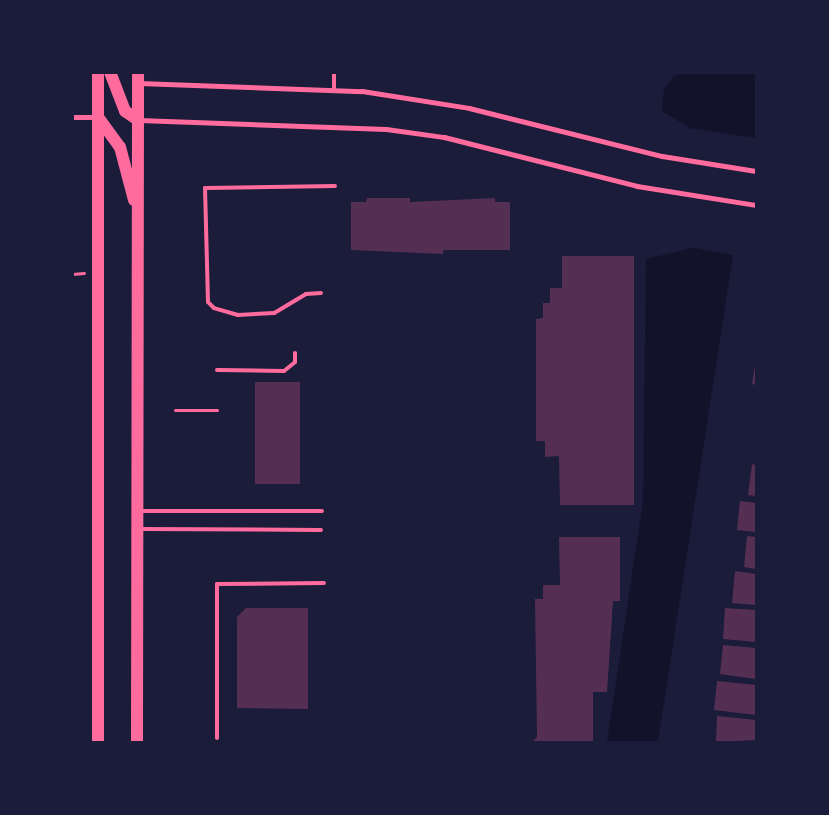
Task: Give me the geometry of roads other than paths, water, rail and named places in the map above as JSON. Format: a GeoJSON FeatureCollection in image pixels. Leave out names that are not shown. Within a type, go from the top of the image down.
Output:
{"type":"FeatureCollection","features":[{"type":"Feature","properties":{"kind":"main road"},"geometry":{"type":"LineString","coordinates":[[98,72],[98,742]]}},
{"type":"Feature","properties":{"kind":"main road"},"geometry":{"type":"LineString","coordinates":[[110,72],[125,112],[138,120]]}},
{"type":"Feature","properties":{"kind":"main road"},"geometry":{"type":"LineString","coordinates":[[137,742],[138,78]]}},
{"type":"Feature","properties":{"kind":"main road"},"geometry":{"type":"LineString","coordinates":[[98,117],[120,147],[138,217]]}},
{"type":"Feature","properties":{"kind":"street"},"geometry":{"type":"LineString","coordinates":[[138,78],[334,88],[469,108],[662,156],[756,171]]}},
{"type":"Feature","properties":{"kind":"street"},"geometry":{"type":"LineString","coordinates":[[72,117],[98,117]]}},
{"type":"Feature","properties":{"kind":"street"},"geometry":{"type":"LineString","coordinates":[[138,120],[386,129],[444,137],[637,186],[756,206]]}},
{"type":"Feature","properties":{"kind":"lane"},"geometry":{"type":"LineString","coordinates":[[334,72],[334,88]]}},
{"type":"Feature","properties":{"kind":"lane"},"geometry":{"type":"LineString","coordinates":[[322,294],[306,294],[274,314],[238,315],[214,308],[208,302],[205,188],[334,186]]}},
{"type":"Feature","properties":{"kind":"lane"},"geometry":{"type":"LineString","coordinates":[[217,370],[284,371],[295,362],[295,353]]}},
{"type":"Feature","properties":{"kind":"lane"},"geometry":{"type":"LineString","coordinates":[[137,511],[322,511]]}},
{"type":"Feature","properties":{"kind":"lane"},"geometry":{"type":"LineString","coordinates":[[137,528],[321,530]]}},
{"type":"Feature","properties":{"kind":"lane"},"geometry":{"type":"LineString","coordinates":[[217,738],[217,584],[324,583]]}}]}
